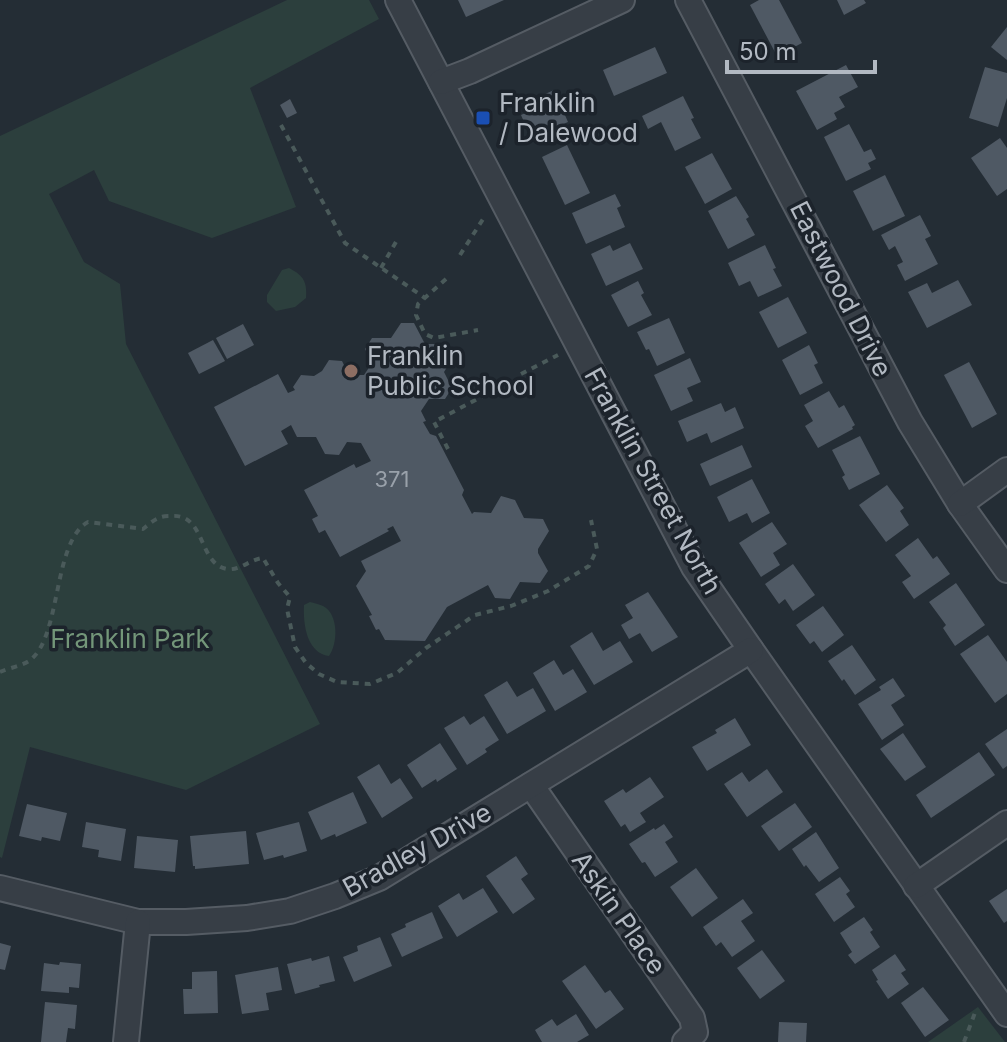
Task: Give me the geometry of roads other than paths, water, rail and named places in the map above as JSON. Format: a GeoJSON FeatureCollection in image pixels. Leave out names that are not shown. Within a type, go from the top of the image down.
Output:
{"type":"FeatureCollection","features":[{"type":"Feature","properties":{"kind":"street","name":"Franklin Street North"},"geometry":{"type":"LineString","coordinates":[[398,0],[694,567],[1007,1014]]}},
{"type":"Feature","properties":{"kind":"street"},"geometry":{"type":"LineString","coordinates":[[441,82],[622,0]]}},
{"type":"Feature","properties":{"kind":"street","name":"Eastwood Drive"},"geometry":{"type":"LineString","coordinates":[[688,0],[910,422],[960,504],[1007,570]]}},
{"type":"Feature","properties":{"kind":"street"},"geometry":{"type":"LineString","coordinates":[[960,504],[1007,470]]}},
{"type":"Feature","properties":{"kind":"street","name":"Bradley Drive"},"geometry":{"type":"LineString","coordinates":[[0,888],[138,922],[247,918],[290,911],[379,878],[751,650]]}},
{"type":"Feature","properties":{"kind":"street","name":"Askin Place"},"geometry":{"type":"LineString","coordinates":[[531,785],[692,1018],[695,1032],[685,1042]]}},
{"type":"Feature","properties":{"kind":"street"},"geometry":{"type":"LineString","coordinates":[[916,886],[1007,823]]}},
{"type":"Feature","properties":{"kind":"street"},"geometry":{"type":"LineString","coordinates":[[126,1042],[138,922]]}},
{"type":"Feature","properties":{"kind":"place","name":"Franklin / Dalewood"},"geometry":{"type":"Point","coordinates":[483,118]}},
{"type":"Feature","properties":{"kind":"place","name":"Franklin Public School"},"geometry":{"type":"Point","coordinates":[351,371]}},
{"type":"Feature","properties":{"kind":"park label","name":"Franklin Park"},"geometry":{"type":"Point","coordinates":[130,639]}}]}
